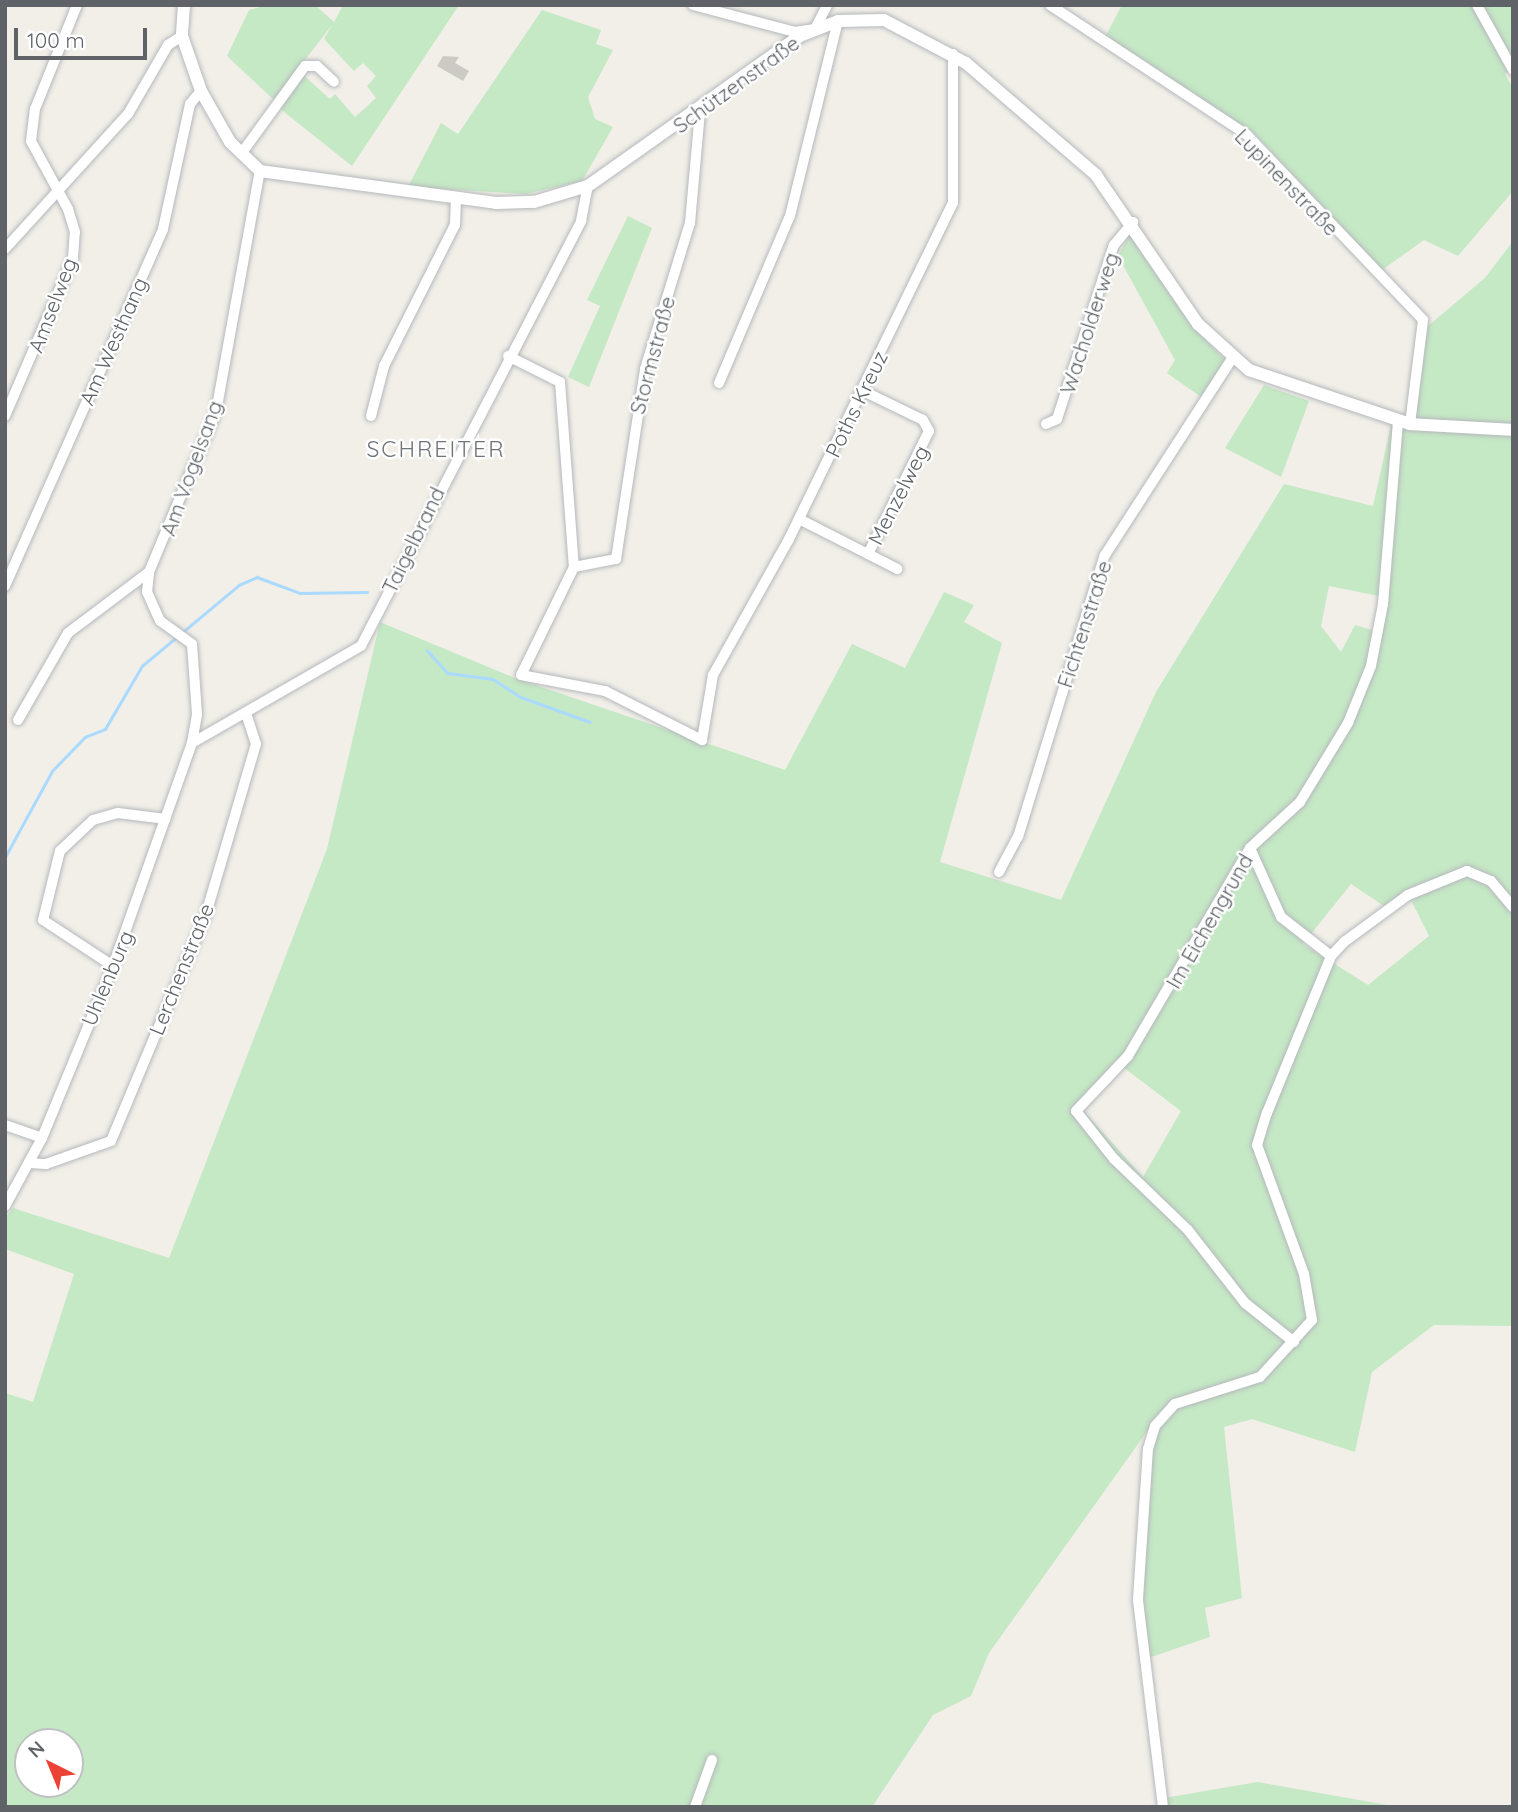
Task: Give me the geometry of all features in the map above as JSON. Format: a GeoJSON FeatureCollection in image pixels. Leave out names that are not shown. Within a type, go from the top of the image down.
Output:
{"type":"FeatureCollection","features":[{"type":"Feature","properties":{"kind":"street","name":"Amselweg"},"geometry":{"type":"LineString","coordinates":[[5,416],[73,258],[75,232],[31,141],[35,109],[77,5]]}},
{"type":"Feature","properties":{"kind":"street"},"geometry":{"type":"LineString","coordinates":[[184,5],[182,36],[201,91],[240,154],[260,171]]}},
{"type":"Feature","properties":{"kind":"street"},"geometry":{"type":"LineString","coordinates":[[692,5],[795,32],[815,29],[827,5]]}},
{"type":"Feature","properties":{"kind":"street","name":"Lupinenstraße"},"geometry":{"type":"LineString","coordinates":[[1050,5],[1247,135],[1423,320],[1404,422]]}},
{"type":"Feature","properties":{"kind":"street"},"geometry":{"type":"LineString","coordinates":[[1477,5],[1513,70]]}},
{"type":"Feature","properties":{"kind":"street","name":"Schützenstraße"},"geometry":{"type":"LineString","coordinates":[[260,171],[456,200],[534,202],[588,186],[815,29],[838,22],[884,20],[953,54],[1096,175],[1134,221],[1198,324],[1232,359],[1289,388],[1404,422],[1513,430]]}},
{"type":"Feature","properties":{"kind":"street"},"geometry":{"type":"LineString","coordinates":[[719,383],[790,216],[838,22]]}},
{"type":"Feature","properties":{"kind":"street"},"geometry":{"type":"LineString","coordinates":[[5,249],[128,114],[168,45],[182,36]]}},
{"type":"Feature","properties":{"kind":"street","name":"Poths Kreuz"},"geometry":{"type":"LineString","coordinates":[[574,566],[521,675],[605,691],[702,740],[713,676],[799,519],[953,203],[953,54]]}},
{"type":"Feature","properties":{"kind":"street"},"geometry":{"type":"LineString","coordinates":[[240,154],[305,66],[317,66],[334,82]]}},
{"type":"Feature","properties":{"kind":"street","name":"Am Westhang"},"geometry":{"type":"LineString","coordinates":[[5,586],[163,229],[190,104],[201,91]]}},
{"type":"Feature","properties":{"kind":"street","name":"Stormstraße"},"geometry":{"type":"LineString","coordinates":[[574,566],[616,559],[645,369],[690,223],[700,110]]}},
{"type":"Feature","properties":{"kind":"street","name":"Am Vogelsang"},"geometry":{"type":"LineString","coordinates":[[192,743],[197,714],[192,644],[149,606],[149,572],[216,412],[260,171]]}},
{"type":"Feature","properties":{"kind":"street","name":"Taigelbrand"},"geometry":{"type":"LineString","coordinates":[[192,743],[361,646],[421,522],[581,221],[588,186]]}},
{"type":"Feature","properties":{"kind":"street"},"geometry":{"type":"LineString","coordinates":[[371,416],[384,366],[454,225],[456,200]]}},
{"type":"Feature","properties":{"kind":"street","name":"Wacholderweg"},"geometry":{"type":"LineString","coordinates":[[1046,424],[1057,419],[1114,245],[1134,221]]}},
{"type":"Feature","properties":{"kind":"street"},"geometry":{"type":"LineString","coordinates":[[508,356],[560,382],[574,566]]}},
{"type":"Feature","properties":{"kind":"street","name":"Fichtenstraße"},"geometry":{"type":"LineString","coordinates":[[999,872],[1018,837],[1105,555],[1232,359]]}},
{"type":"Feature","properties":{"kind":"street","name":"Menzelweg"},"geometry":{"type":"LineString","coordinates":[[863,391],[923,420],[929,431],[868,554]]}},
{"type":"Feature","properties":{"kind":"street","name":"Im Eichengrund"},"geometry":{"type":"LineString","coordinates":[[1294,1342],[1245,1303],[1188,1230],[1114,1159],[1076,1111],[1128,1056],[1250,848],[1300,802],[1324,766],[1371,666],[1383,604],[1404,422]]}},
{"type":"Feature","properties":{"kind":"street","name":"Menzelweg"},"geometry":{"type":"LineString","coordinates":[[799,519],[897,569]]}},
{"type":"Feature","properties":{"kind":"street"},"geometry":{"type":"LineString","coordinates":[[18,720],[68,632],[149,572]]}},
{"type":"Feature","properties":{"kind":"street","name":"Lerchenstraße"},"geometry":{"type":"LineString","coordinates":[[30,1163],[46,1164],[111,1141],[206,914],[256,744],[246,713]]}},
{"type":"Feature","properties":{"kind":"street","name":"Uhlenburg"},"geometry":{"type":"LineString","coordinates":[[5,1206],[43,1138],[113,966],[192,743]]}},
{"type":"Feature","properties":{"kind":"street"},"geometry":{"type":"LineString","coordinates":[[113,966],[43,920],[60,852],[93,820],[118,813],[166,819]]}},
{"type":"Feature","properties":{"kind":"street"},"geometry":{"type":"LineString","coordinates":[[1250,848],[1281,917],[1331,956]]}},
{"type":"Feature","properties":{"kind":"street"},"geometry":{"type":"LineString","coordinates":[[1163,1807],[1138,1599],[1148,1450],[1155,1426],[1175,1404],[1260,1377],[1294,1342],[1313,1308],[1257,1145],[1331,956],[1408,895],[1467,871],[1491,881],[1513,907]]}},
{"type":"Feature","properties":{"kind":"street"},"geometry":{"type":"LineString","coordinates":[[5,1125],[43,1138]]}},
{"type":"Feature","properties":{"kind":"street"},"geometry":{"type":"LineString","coordinates":[[695,1807],[712,1760]]}},
{"type":"Feature","properties":{"kind":"green space"},"geometry":{"type":"Polygon","coordinates":[[[268,5],[315,5],[334,22],[343,5],[459,5],[352,166],[279,108],[302,74],[330,99],[335,94],[355,117],[376,98],[367,86],[376,76],[363,63],[354,71],[324,39],[332,25],[274,100],[227,56],[249,10],[268,5]]]}},
{"type":"Feature","properties":{"kind":"green space"},"geometry":{"type":"Polygon","coordinates":[[[1122,5],[1513,5],[1513,69],[1505,74],[1513,88],[1513,191],[1458,256],[1424,240],[1382,270],[1254,133],[1104,39],[1122,5]]]}},
{"type":"Feature","properties":{"kind":"green space"},"geometry":{"type":"Polygon","coordinates":[[[542,10],[601,30],[596,44],[613,50],[588,97],[595,119],[613,127],[582,181],[526,194],[408,187],[441,123],[458,134],[542,10]]]}},
{"type":"Feature","properties":{"kind":"green space"},"geometry":{"type":"Polygon","coordinates":[[[628,216],[652,228],[589,387],[568,377],[600,306],[587,300],[628,216]]]}},
{"type":"Feature","properties":{"kind":"green space"},"geometry":{"type":"Polygon","coordinates":[[[1132,231],[1193,327],[1226,361],[1201,397],[1167,373],[1175,360],[1118,256],[1132,231]]]}},
{"type":"Feature","properties":{"kind":"green space"},"geometry":{"type":"Polygon","coordinates":[[[1513,241],[1513,1326],[1434,1325],[1372,1372],[1355,1452],[1252,1419],[1224,1427],[1242,1598],[1205,1608],[1210,1637],[1148,1658],[1143,1605],[1153,1423],[989,1653],[971,1696],[933,1715],[872,1807],[5,1807],[5,1393],[33,1402],[74,1274],[5,1249],[5,1218],[13,1208],[169,1258],[327,849],[380,622],[515,678],[785,770],[852,644],[905,668],[944,592],[974,605],[964,622],[1002,643],[940,862],[1061,900],[1156,692],[1284,484],[1373,506],[1391,425],[1413,426],[1428,326],[1485,278],[1513,241]],[[1329,586],[1321,626],[1341,652],[1355,625],[1381,633],[1389,598],[1329,586]],[[1351,884],[1303,944],[1368,985],[1429,936],[1406,890],[1384,906],[1351,884]],[[1115,1061],[1078,1105],[1143,1177],[1181,1111],[1115,1061]]]}},
{"type":"Feature","properties":{"kind":"green space"},"geometry":{"type":"Polygon","coordinates":[[[1264,385],[1309,401],[1281,477],[1225,448],[1264,385]]]}},
{"type":"Feature","properties":{"kind":"green space"},"geometry":{"type":"Polygon","coordinates":[[[1258,1782],[1398,1807],[1164,1807],[1164,1798],[1258,1782]]]}},
{"type":"Feature","properties":{"kind":"building"},"geometry":{"type":"Polygon","coordinates":[[[443,56],[459,57],[455,63],[469,71],[463,81],[437,66],[443,56]]]}},
{"type":"Feature","properties":{"kind":"waterway"},"geometry":{"type":"LineString","coordinates":[[5,857],[52,771],[85,737],[105,729],[142,666],[239,585],[257,577],[300,593],[367,592]]}},
{"type":"Feature","properties":{"kind":"waterway"},"geometry":{"type":"LineString","coordinates":[[427,650],[448,673],[493,679],[521,697],[590,722]]}},
{"type":"Feature","properties":{"kind":"district","name":"SCHREITER"},"geometry":{"type":"Point","coordinates":[436,449]}}]}
